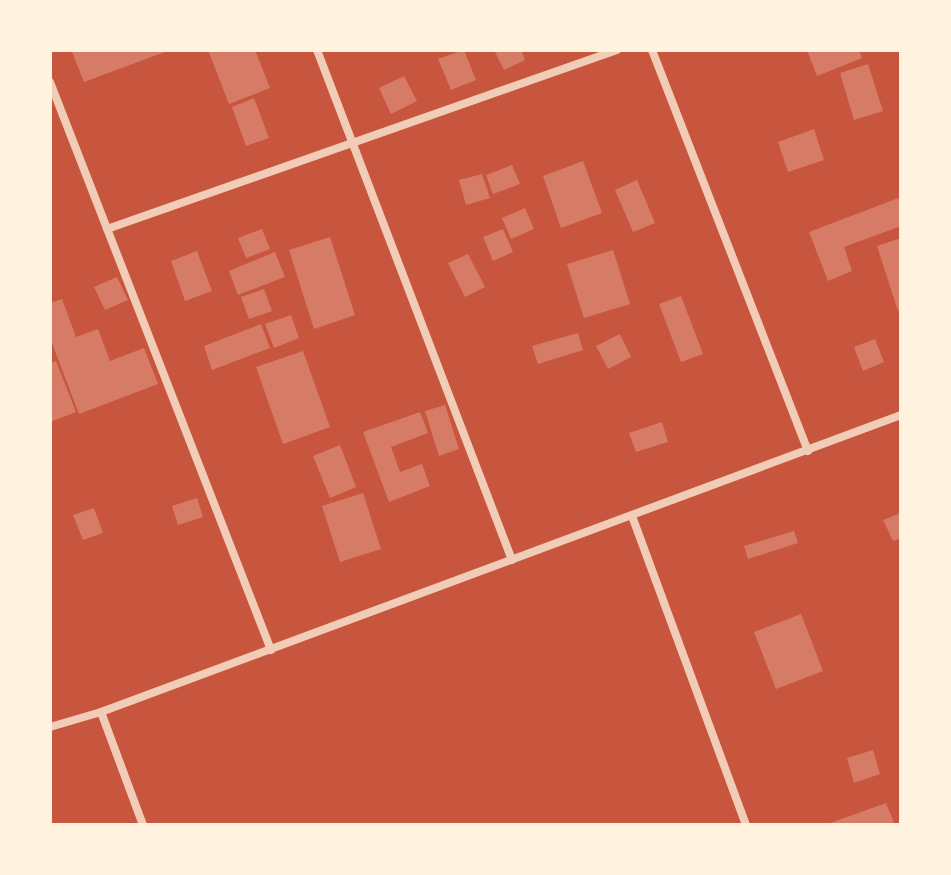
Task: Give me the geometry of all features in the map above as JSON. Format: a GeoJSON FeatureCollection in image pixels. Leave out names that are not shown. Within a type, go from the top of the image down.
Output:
{"type":"FeatureCollection","features":[{"type":"Feature","properties":{"kind":"street"},"geometry":{"type":"LineString","coordinates":[[317,50],[512,560]]}},
{"type":"Feature","properties":{"kind":"street"},"geometry":{"type":"LineString","coordinates":[[107,229],[617,50]]}},
{"type":"Feature","properties":{"kind":"street"},"geometry":{"type":"LineString","coordinates":[[652,50],[808,451]]}},
{"type":"Feature","properties":{"kind":"street"},"geometry":{"type":"LineString","coordinates":[[50,82],[271,650]]}},
{"type":"Feature","properties":{"kind":"street"},"geometry":{"type":"LineString","coordinates":[[50,727],[101,712],[271,650],[901,415]]}},
{"type":"Feature","properties":{"kind":"street"},"geometry":{"type":"LineString","coordinates":[[632,516],[746,825]]}},
{"type":"Feature","properties":{"kind":"street"},"geometry":{"type":"LineString","coordinates":[[101,712],[143,825]]}},
{"type":"Feature","properties":{"kind":"building"},"geometry":{"type":"Polygon","coordinates":[[[170,50],[84,82],[72,52],[170,50]]]}},
{"type":"Feature","properties":{"kind":"building"},"geometry":{"type":"Polygon","coordinates":[[[208,50],[255,50],[270,88],[229,104],[208,50]]]}},
{"type":"Feature","properties":{"kind":"building"},"geometry":{"type":"Polygon","coordinates":[[[464,50],[476,80],[451,90],[438,59],[464,50]]]}},
{"type":"Feature","properties":{"kind":"building"},"geometry":{"type":"Polygon","coordinates":[[[494,50],[521,50],[525,60],[504,70],[494,50]]]}},
{"type":"Feature","properties":{"kind":"building"},"geometry":{"type":"Polygon","coordinates":[[[807,50],[859,50],[862,58],[817,76],[807,50]]]}},
{"type":"Feature","properties":{"kind":"building"},"geometry":{"type":"Polygon","coordinates":[[[868,64],[883,111],[854,120],[840,73],[868,64]]]}},
{"type":"Feature","properties":{"kind":"building"},"geometry":{"type":"Polygon","coordinates":[[[404,76],[417,101],[391,114],[379,88],[404,76]]]}},
{"type":"Feature","properties":{"kind":"building"},"geometry":{"type":"Polygon","coordinates":[[[254,98],[269,138],[246,146],[232,107],[254,98]]]}},
{"type":"Feature","properties":{"kind":"building"},"geometry":{"type":"Polygon","coordinates":[[[814,129],[824,160],[788,172],[778,142],[814,129]]]}},
{"type":"Feature","properties":{"kind":"building"},"geometry":{"type":"Polygon","coordinates":[[[583,161],[602,213],[561,228],[543,176],[583,161]]]}},
{"type":"Feature","properties":{"kind":"building"},"geometry":{"type":"Polygon","coordinates":[[[512,165],[520,184],[493,194],[486,175],[512,165]]]}},
{"type":"Feature","properties":{"kind":"building"},"geometry":{"type":"Polygon","coordinates":[[[482,174],[490,198],[466,205],[459,180],[482,174]]]}},
{"type":"Feature","properties":{"kind":"building"},"geometry":{"type":"Polygon","coordinates":[[[637,180],[655,223],[633,232],[615,190],[637,180]]]}},
{"type":"Feature","properties":{"kind":"building"},"geometry":{"type":"Polygon","coordinates":[[[901,197],[901,226],[844,247],[852,271],[828,281],[809,232],[901,197]]]}},
{"type":"Feature","properties":{"kind":"building"},"geometry":{"type":"Polygon","coordinates":[[[525,208],[534,229],[511,239],[502,218],[525,208]]]}},
{"type":"Feature","properties":{"kind":"building"},"geometry":{"type":"Polygon","coordinates":[[[262,229],[270,249],[246,258],[238,238],[262,229]]]}},
{"type":"Feature","properties":{"kind":"building"},"geometry":{"type":"Polygon","coordinates":[[[503,229],[513,252],[493,261],[483,237],[503,229]]]}},
{"type":"Feature","properties":{"kind":"building"},"geometry":{"type":"Polygon","coordinates":[[[330,237],[355,315],[314,329],[289,250],[330,237]]]}},
{"type":"Feature","properties":{"kind":"building"},"geometry":{"type":"Polygon","coordinates":[[[901,238],[901,310],[898,311],[877,246],[901,238]]]}},
{"type":"Feature","properties":{"kind":"building"},"geometry":{"type":"Polygon","coordinates":[[[613,250],[630,304],[584,318],[567,264],[613,250]]]}},
{"type":"Feature","properties":{"kind":"building"},"geometry":{"type":"Polygon","coordinates":[[[197,251],[212,291],[185,301],[171,261],[197,251]]]}},
{"type":"Feature","properties":{"kind":"building"},"geometry":{"type":"Polygon","coordinates":[[[275,252],[285,277],[238,295],[229,271],[275,252]]]}},
{"type":"Feature","properties":{"kind":"building"},"geometry":{"type":"Polygon","coordinates":[[[468,254],[485,287],[465,297],[448,263],[468,254]]]}},
{"type":"Feature","properties":{"kind":"building"},"geometry":{"type":"Polygon","coordinates":[[[117,277],[128,300],[105,310],[94,287],[117,277]]]}},
{"type":"Feature","properties":{"kind":"building"},"geometry":{"type":"Polygon","coordinates":[[[264,289],[272,311],[249,319],[241,297],[264,289]]]}},
{"type":"Feature","properties":{"kind":"building"},"geometry":{"type":"Polygon","coordinates":[[[681,296],[703,354],[681,362],[659,304],[681,296]]]}},
{"type":"Feature","properties":{"kind":"building"},"geometry":{"type":"Polygon","coordinates":[[[62,299],[76,337],[98,329],[110,361],[144,348],[158,384],[79,414],[50,338],[50,303],[62,299]]]}},
{"type":"Feature","properties":{"kind":"building"},"geometry":{"type":"Polygon","coordinates":[[[291,315],[299,338],[274,348],[265,324],[291,315]]]}},
{"type":"Feature","properties":{"kind":"building"},"geometry":{"type":"Polygon","coordinates":[[[261,324],[270,348],[212,370],[204,346],[261,324]]]}},
{"type":"Feature","properties":{"kind":"building"},"geometry":{"type":"Polygon","coordinates":[[[578,333],[583,350],[538,364],[532,346],[578,333]]]}},
{"type":"Feature","properties":{"kind":"building"},"geometry":{"type":"Polygon","coordinates":[[[620,334],[631,357],[608,369],[596,346],[620,334]]]}},
{"type":"Feature","properties":{"kind":"building"},"geometry":{"type":"Polygon","coordinates":[[[875,339],[884,362],[863,371],[854,347],[875,339]]]}},
{"type":"Feature","properties":{"kind":"building"},"geometry":{"type":"Polygon","coordinates":[[[303,351],[330,427],[283,444],[256,367],[303,351]]]}},
{"type":"Feature","properties":{"kind":"building"},"geometry":{"type":"Polygon","coordinates":[[[56,361],[76,412],[50,422],[50,363],[56,361]]]}},
{"type":"Feature","properties":{"kind":"building"},"geometry":{"type":"Polygon","coordinates":[[[445,405],[459,449],[439,456],[425,411],[445,405]]]}},
{"type":"Feature","properties":{"kind":"building"},"geometry":{"type":"Polygon","coordinates":[[[420,412],[428,433],[391,447],[400,472],[422,464],[430,486],[389,502],[363,432],[420,412]]]}},
{"type":"Feature","properties":{"kind":"building"},"geometry":{"type":"Polygon","coordinates":[[[662,422],[668,442],[636,452],[629,433],[662,422]]]}},
{"type":"Feature","properties":{"kind":"building"},"geometry":{"type":"Polygon","coordinates":[[[340,445],[356,487],[330,498],[313,456],[340,445]]]}},
{"type":"Feature","properties":{"kind":"building"},"geometry":{"type":"Polygon","coordinates":[[[363,493],[381,549],[340,562],[322,506],[363,493]]]}},
{"type":"Feature","properties":{"kind":"building"},"geometry":{"type":"Polygon","coordinates":[[[197,498],[203,517],[178,525],[172,506],[197,498]]]}},
{"type":"Feature","properties":{"kind":"building"},"geometry":{"type":"Polygon","coordinates":[[[94,508],[103,533],[83,540],[73,515],[94,508]]]}},
{"type":"Feature","properties":{"kind":"building"},"geometry":{"type":"Polygon","coordinates":[[[901,513],[901,538],[893,541],[883,520],[901,513]]]}},
{"type":"Feature","properties":{"kind":"building"},"geometry":{"type":"Polygon","coordinates":[[[794,531],[798,543],[748,559],[744,546],[794,531]]]}},
{"type":"Feature","properties":{"kind":"building"},"geometry":{"type":"Polygon","coordinates":[[[801,614],[823,671],[776,689],[754,632],[801,614]]]}},
{"type":"Feature","properties":{"kind":"building"},"geometry":{"type":"Polygon","coordinates":[[[873,750],[880,774],[854,783],[847,758],[873,750]]]}},
{"type":"Feature","properties":{"kind":"building"},"geometry":{"type":"Polygon","coordinates":[[[886,803],[895,825],[825,825],[886,803]]]}}]}
